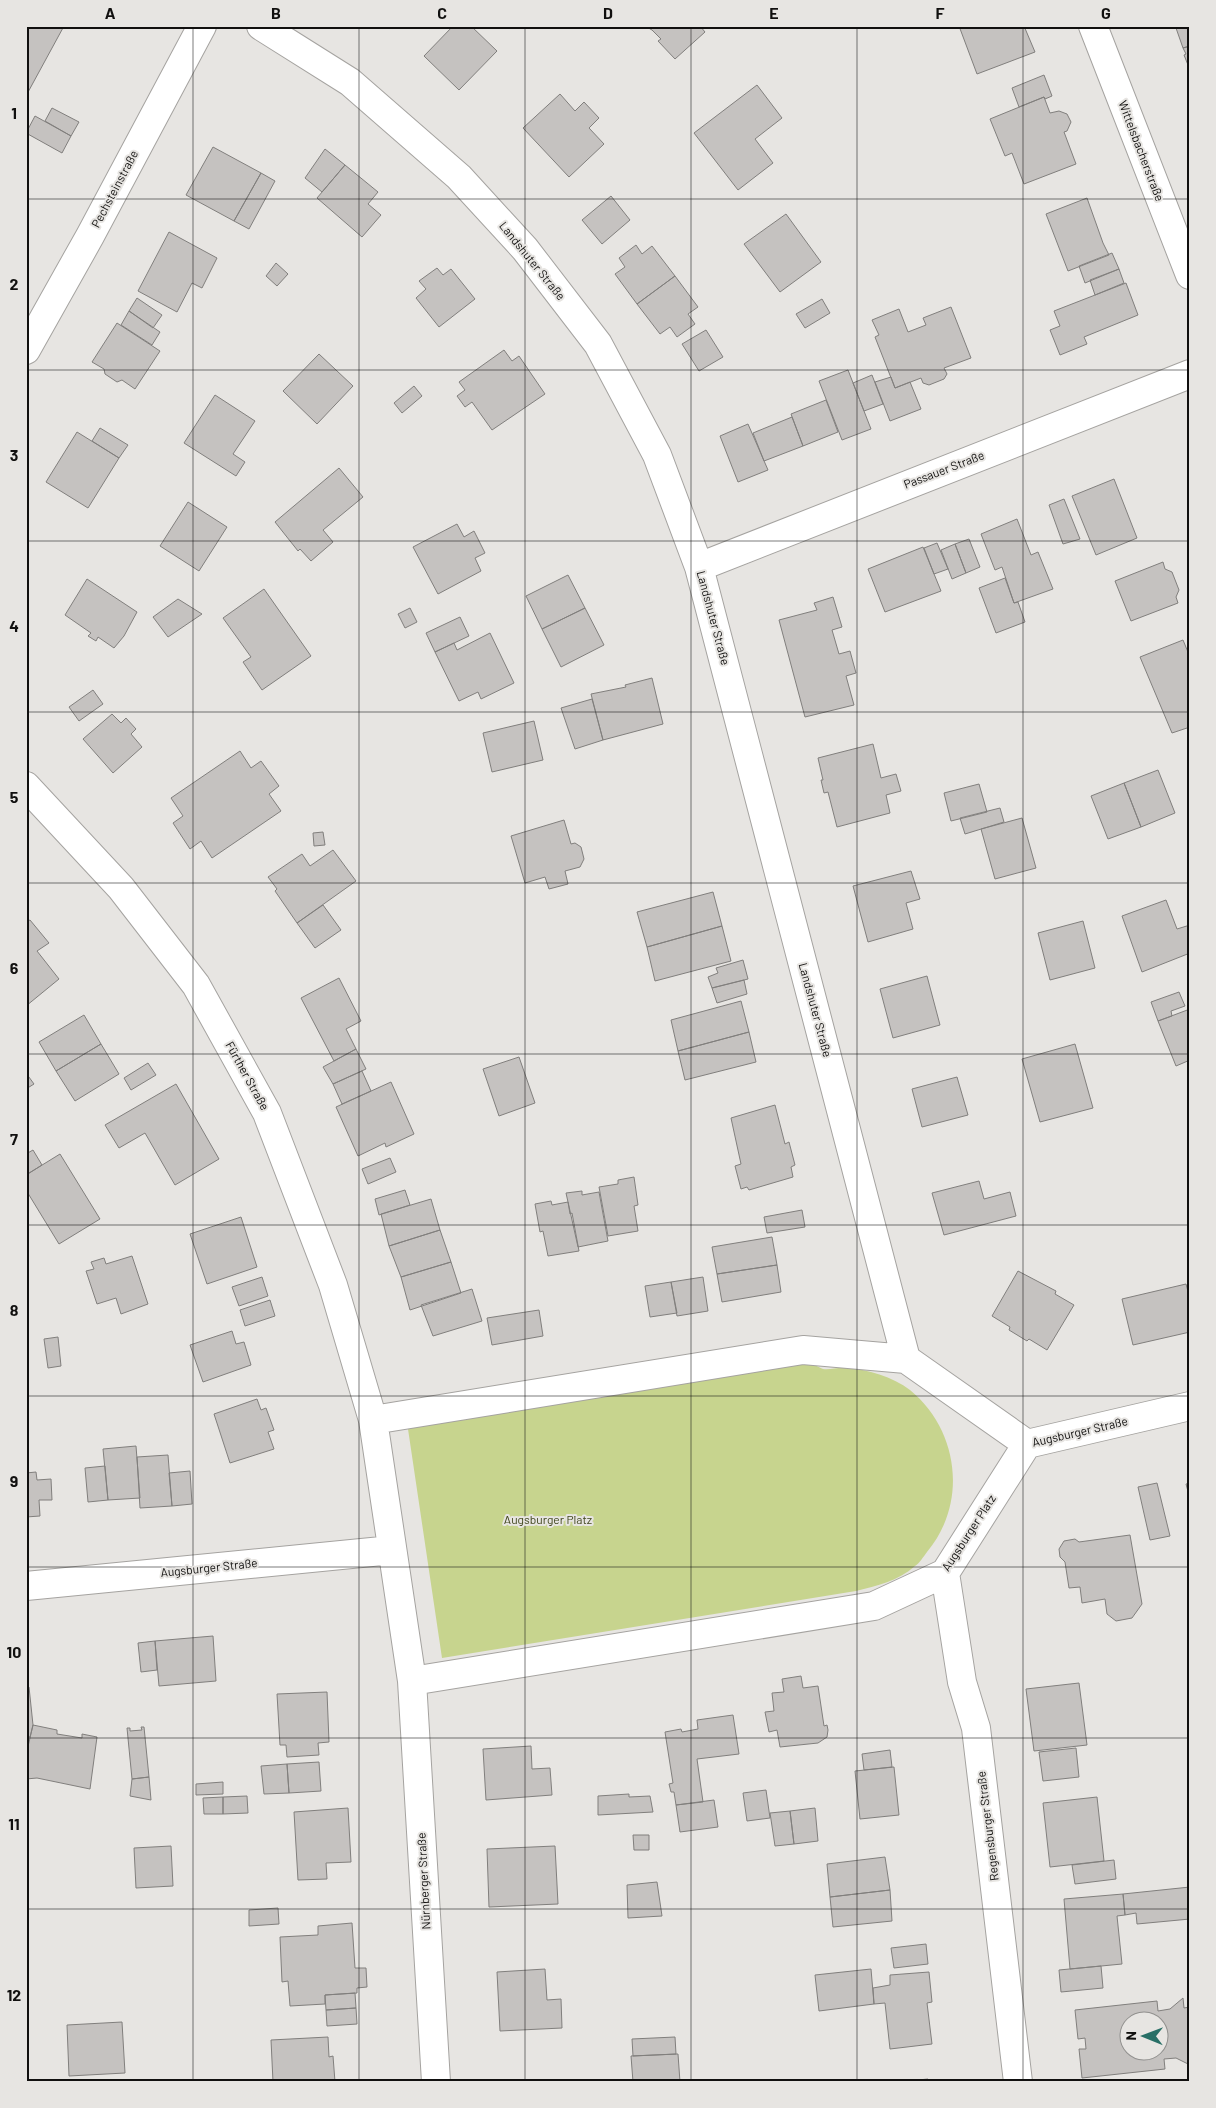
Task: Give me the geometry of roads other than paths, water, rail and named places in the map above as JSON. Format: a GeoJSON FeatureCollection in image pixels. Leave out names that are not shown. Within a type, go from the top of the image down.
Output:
{"type":"FeatureCollection","features":[{"type":"Feature","properties":{"kind":"street","name":"Pechsteinstraße"},"geometry":{"type":"LineString","coordinates":[[26,350],[95,227],[202,26]]}},
{"type":"Feature","properties":{"kind":"street","name":"Landshuter Straße"},"geometry":{"type":"LineString","coordinates":[[261,26],[350,82],[460,177],[525,249],[598,344],[657,455],[699,568],[906,1359]]}},
{"type":"Feature","properties":{"kind":"street","name":"Wittelsbacherstraße"},"geometry":{"type":"LineString","coordinates":[[1093,26],[1190,275]]}},
{"type":"Feature","properties":{"kind":"street","name":"Passauer Straße"},"geometry":{"type":"LineString","coordinates":[[699,568],[1190,374]]}},
{"type":"Feature","properties":{"kind":"street","name":"Fürther Straße"},"geometry":{"type":"LineString","coordinates":[[26,786],[120,888],[196,986],[268,1113],[333,1285],[373,1420]]}},
{"type":"Feature","properties":{"kind":"street"},"geometry":{"type":"LineString","coordinates":[[412,1681],[373,1420],[803,1350],[906,1359]]}},
{"type":"Feature","properties":{"kind":"street","name":"Augsburger Straße"},"geometry":{"type":"LineString","coordinates":[[906,1359],[1027,1444],[1190,1406]]}},
{"type":"Feature","properties":{"kind":"street","name":"Augsburger Platz"},"geometry":{"type":"LineString","coordinates":[[412,1681],[874,1606],[945,1574],[1027,1444]]}},
{"type":"Feature","properties":{"kind":"street","name":"Augsburger Straße"},"geometry":{"type":"LineString","coordinates":[[26,1586],[392,1550]]}},
{"type":"Feature","properties":{"kind":"street","name":"Regensburger Straße"},"geometry":{"type":"LineString","coordinates":[[945,1574],[962,1682],[976,1728],[1018,2082]]}},
{"type":"Feature","properties":{"kind":"street","name":"Nürnberger Straße"},"geometry":{"type":"LineString","coordinates":[[412,1681],[436,2082]]}}]}
